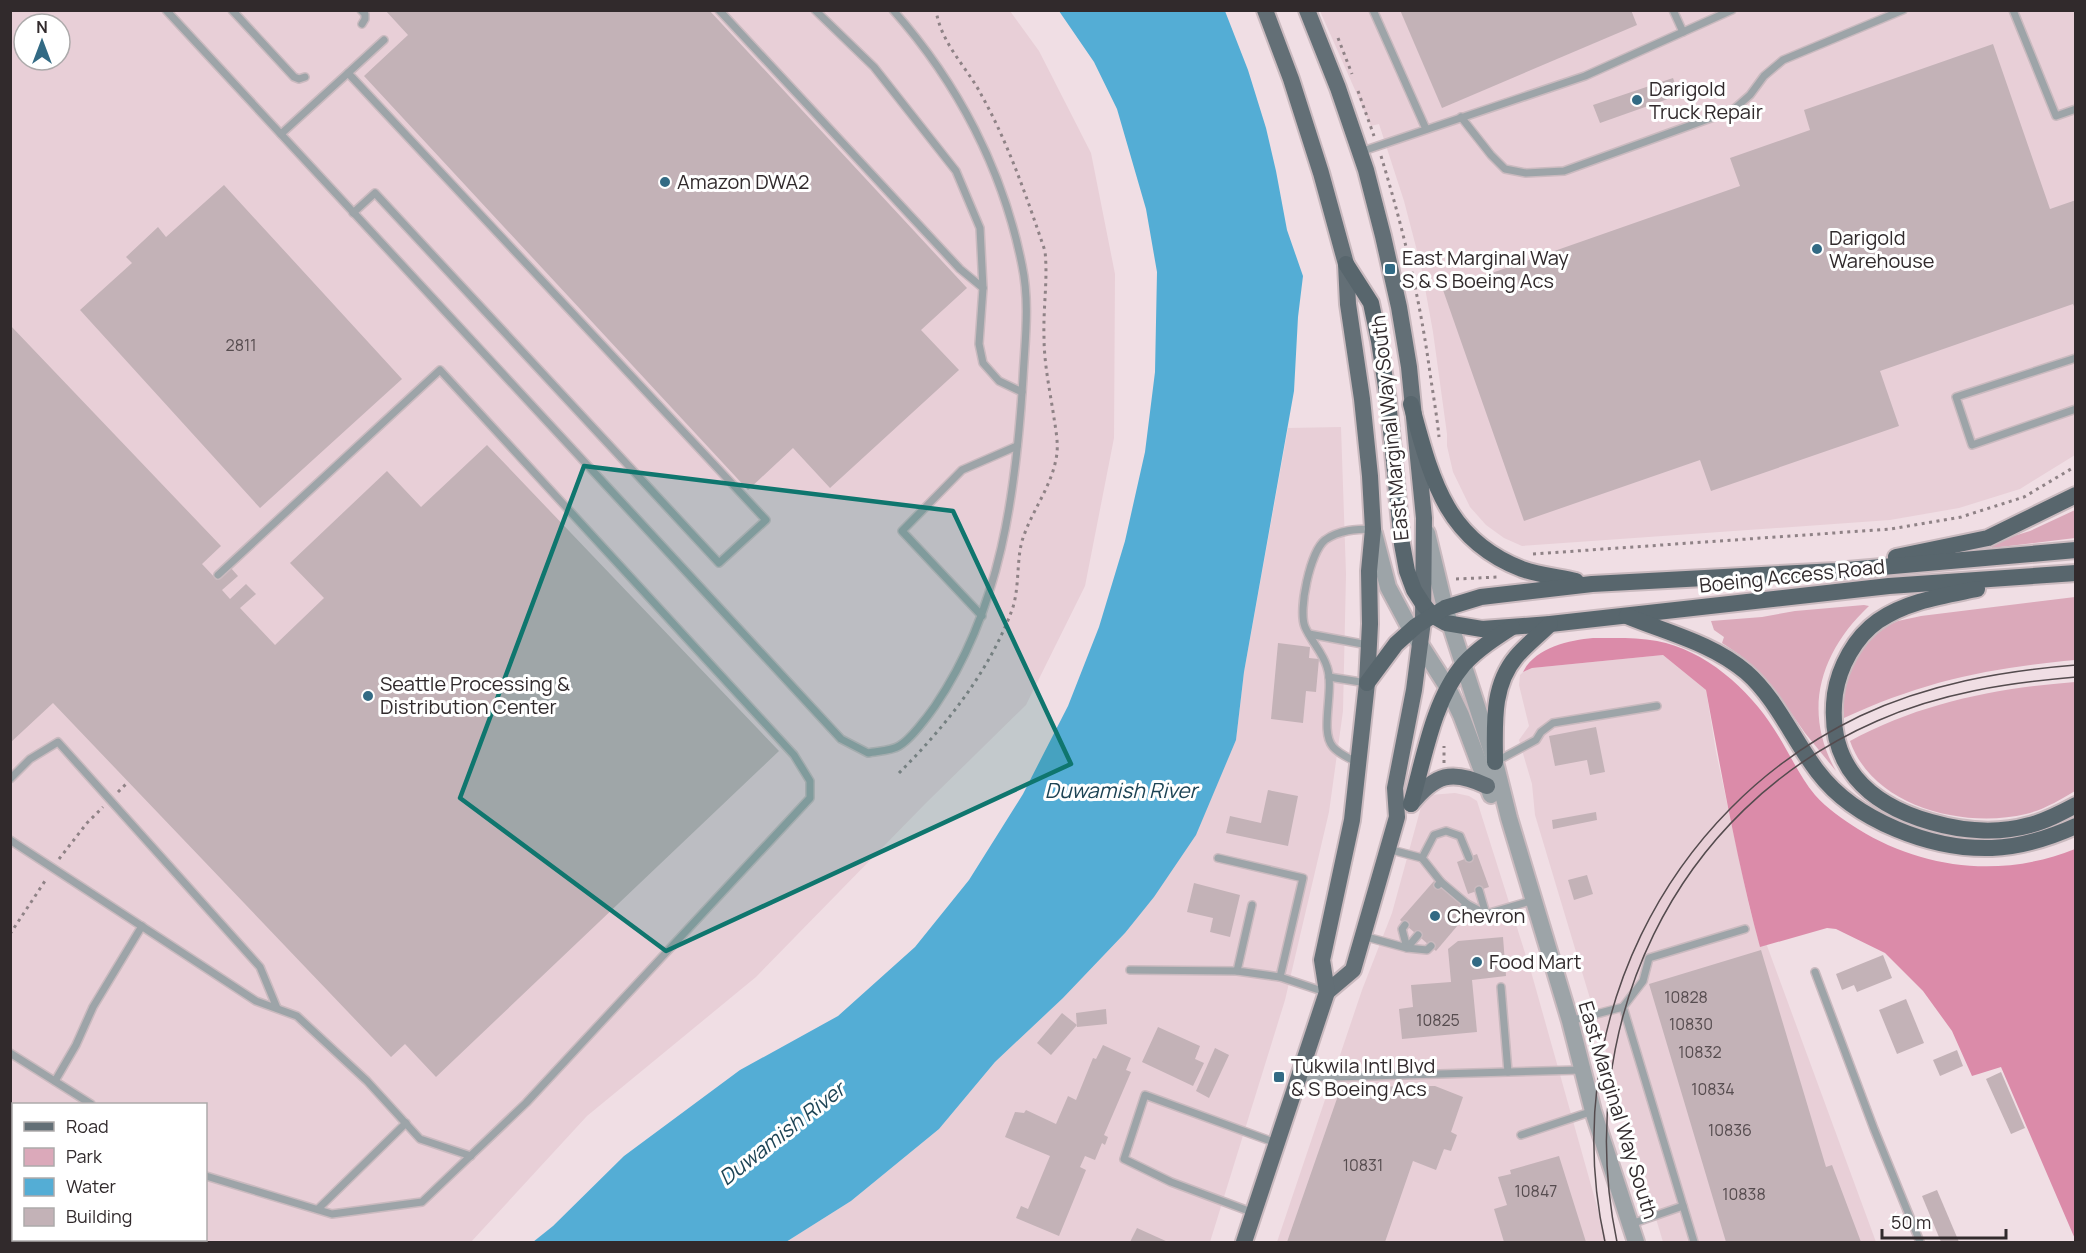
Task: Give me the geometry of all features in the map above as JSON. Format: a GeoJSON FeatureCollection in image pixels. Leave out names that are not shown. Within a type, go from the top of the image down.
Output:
{"type":"FeatureCollection","features":[{"type":"Feature","properties":{"kind":"highway"},"geometry":{"type":"LineString","coordinates":[[1346,264],[1371,303],[1379,341],[1388,400],[1403,551],[1414,590],[1427,616],[1451,625]]}},
{"type":"Feature","properties":{"kind":"highway"},"geometry":{"type":"LineString","coordinates":[[1412,404],[1430,473],[1444,505],[1468,536],[1501,560],[1524,570],[1592,584]]}},
{"type":"Feature","properties":{"kind":"highway"},"geometry":{"type":"LineString","coordinates":[[1836,571],[1988,538],[2076,495]]}},
{"type":"Feature","properties":{"kind":"highway","name":"Boeing Access Road"},"geometry":{"type":"LineString","coordinates":[[1592,584],[1836,571],[2076,550]]}},
{"type":"Feature","properties":{"kind":"highway"},"geometry":{"type":"LineString","coordinates":[[2068,573],[1984,587],[1925,600],[1901,608],[1877,622],[1861,637],[1844,663],[1837,684],[1833,709],[1834,732],[1842,754],[1854,775],[1875,798],[1906,815],[1948,827],[1986,831],[2029,826],[2076,805]]}},
{"type":"Feature","properties":{"kind":"highway","name":"Boeing Access Road"},"geometry":{"type":"LineString","coordinates":[[1451,625],[1482,629],[1550,624],[1889,586],[2068,573]]}},
{"type":"Feature","properties":{"kind":"highway"},"geometry":{"type":"LineString","coordinates":[[1367,683],[1396,644],[1427,616],[1481,597],[1592,584]]}},
{"type":"Feature","properties":{"kind":"highway"},"geometry":{"type":"LineString","coordinates":[[1623,615],[1718,652],[1748,674],[1776,708],[1818,773],[1874,820],[1951,845],[1992,848],[2049,838],[2076,826]]}},
{"type":"Feature","properties":{"kind":"highway"},"geometry":{"type":"LineString","coordinates":[[1495,762],[1496,703],[1503,677],[1517,656],[1550,624]]}},
{"type":"Feature","properties":{"kind":"highway"},"geometry":{"type":"LineString","coordinates":[[1411,804],[1439,709],[1448,688],[1464,665],[1487,644],[1513,627]]}},
{"type":"Feature","properties":{"kind":"main road"},"geometry":{"type":"LineString","coordinates":[[1244,1242],[1327,992],[1322,960],[1352,820],[1367,683],[1369,571],[1373,529],[1362,399],[1348,304],[1346,264],[1321,173],[1291,79],[1265,10]]}},
{"type":"Feature","properties":{"kind":"main road","name":"East Marginal Way South"},"geometry":{"type":"LineString","coordinates":[[1307,10],[1360,152],[1383,236],[1399,307],[1409,367],[1424,518]]}},
{"type":"Feature","properties":{"kind":"main road"},"geometry":{"type":"LineString","coordinates":[[1327,992],[1353,969],[1397,817],[1395,788],[1427,616]]}},
{"type":"Feature","properties":{"kind":"main road"},"geometry":{"type":"LineString","coordinates":[[1397,817],[1430,783],[1445,776],[1460,776],[1487,786]]}},
{"type":"Feature","properties":{"kind":"street"},"geometry":{"type":"LineString","coordinates":[[1424,518],[1427,616]]}},
{"type":"Feature","properties":{"kind":"street"},"geometry":{"type":"LineString","coordinates":[[1373,529],[1388,587],[1427,616]]}},
{"type":"Feature","properties":{"kind":"street","name":"East Marginal Way South"},"geometry":{"type":"LineString","coordinates":[[1451,625],[1495,762],[1509,818],[1570,1021],[1593,1111],[1636,1242]]}},
{"type":"Feature","properties":{"kind":"street"},"geometry":{"type":"LineString","coordinates":[[1421,645],[1448,688],[1461,715],[1487,786],[1497,804],[1509,818]]}},
{"type":"Feature","properties":{"kind":"lane"},"geometry":{"type":"LineString","coordinates":[[166,10],[842,739],[868,753],[899,746],[927,718],[955,677],[982,616],[1001,556],[1012,495],[1028,304],[1022,265],[993,165],[972,120],[914,34],[893,10]]}},
{"type":"Feature","properties":{"kind":"lane"},"geometry":{"type":"LineString","coordinates":[[232,10],[294,77],[299,79],[305,77]]}},
{"type":"Feature","properties":{"kind":"lane"},"geometry":{"type":"LineString","coordinates":[[361,10],[365,14],[362,24]]}},
{"type":"Feature","properties":{"kind":"lane"},"geometry":{"type":"LineString","coordinates":[[719,10],[960,269],[983,288]]}},
{"type":"Feature","properties":{"kind":"lane"},"geometry":{"type":"LineString","coordinates":[[815,10],[874,67],[956,171],[980,228],[983,288],[979,344],[983,363],[999,381],[1022,392]]}},
{"type":"Feature","properties":{"kind":"lane"},"geometry":{"type":"LineString","coordinates":[[1373,10],[1426,129]]}},
{"type":"Feature","properties":{"kind":"lane"},"geometry":{"type":"LineString","coordinates":[[1673,10],[1683,32]]}},
{"type":"Feature","properties":{"kind":"lane"},"geometry":{"type":"LineString","coordinates":[[1360,152],[1585,76],[1732,10]]}},
{"type":"Feature","properties":{"kind":"lane"},"geometry":{"type":"LineString","coordinates":[[1461,117],[1505,169],[1526,173],[1564,171],[1733,110],[1750,95],[1764,76],[1783,60],[1903,10]]}},
{"type":"Feature","properties":{"kind":"lane"},"geometry":{"type":"LineString","coordinates":[[2013,10],[2056,116],[2076,109]]}},
{"type":"Feature","properties":{"kind":"lane"},"geometry":{"type":"LineString","coordinates":[[281,134],[384,40]]}},
{"type":"Feature","properties":{"kind":"lane"},"geometry":{"type":"LineString","coordinates":[[348,73],[766,520],[719,563],[375,193],[353,213]]}},
{"type":"Feature","properties":{"kind":"lane"},"geometry":{"type":"LineString","coordinates":[[2076,358],[1956,398],[1972,445],[2076,409]]}},
{"type":"Feature","properties":{"kind":"lane"},"geometry":{"type":"LineString","coordinates":[[207,1176],[332,1214],[422,1202],[526,1103],[810,798],[810,781],[794,755],[440,370],[218,575]]}},
{"type":"Feature","properties":{"kind":"lane"},"geometry":{"type":"LineString","coordinates":[[982,616],[902,531],[962,470],[1017,446]]}},
{"type":"Feature","properties":{"kind":"lane"},"geometry":{"type":"LineString","coordinates":[[1359,763],[1335,750],[1330,743],[1327,734],[1331,691],[1328,667],[1304,625],[1304,599],[1315,554],[1323,541],[1341,532],[1373,529]]}},
{"type":"Feature","properties":{"kind":"lane"},"geometry":{"type":"LineString","coordinates":[[1309,634],[1369,645]]}},
{"type":"Feature","properties":{"kind":"lane"},"geometry":{"type":"LineString","coordinates":[[1329,677],[1367,683]]}},
{"type":"Feature","properties":{"kind":"lane"},"geometry":{"type":"LineString","coordinates":[[1495,762],[1536,740],[1541,732],[1553,723],[1657,706]]}},
{"type":"Feature","properties":{"kind":"lane"},"geometry":{"type":"LineString","coordinates":[[10,779],[30,759],[58,742],[261,967],[277,1008]]}},
{"type":"Feature","properties":{"kind":"lane"},"geometry":{"type":"LineString","coordinates":[[1422,858],[1434,835],[1446,831],[1460,836],[1468,858]]}},
{"type":"Feature","properties":{"kind":"lane"},"geometry":{"type":"LineString","coordinates":[[10,840],[256,1001],[297,1016],[367,1081],[420,1139],[471,1156]]}},
{"type":"Feature","properties":{"kind":"lane"},"geometry":{"type":"LineString","coordinates":[[1388,849],[1422,858],[1440,884],[1452,895],[1465,906],[1486,914],[1534,900]]}},
{"type":"Feature","properties":{"kind":"lane"},"geometry":{"type":"LineString","coordinates":[[1218,858],[1303,878],[1280,977]]}},
{"type":"Feature","properties":{"kind":"lane"},"geometry":{"type":"LineString","coordinates":[[1479,890],[1486,914]]}},
{"type":"Feature","properties":{"kind":"lane"},"geometry":{"type":"LineString","coordinates":[[1238,971],[1252,905]]}},
{"type":"Feature","properties":{"kind":"lane"},"geometry":{"type":"LineString","coordinates":[[1406,925],[1402,929],[1407,948]]}},
{"type":"Feature","properties":{"kind":"lane"},"geometry":{"type":"LineString","coordinates":[[55,1081],[93,1007],[142,926]]}},
{"type":"Feature","properties":{"kind":"lane"},"geometry":{"type":"LineString","coordinates":[[1570,1021],[1623,1007],[1643,981],[1649,958],[1745,929]]}},
{"type":"Feature","properties":{"kind":"lane"},"geometry":{"type":"LineString","coordinates":[[1407,948],[1418,935]]}},
{"type":"Feature","properties":{"kind":"lane"},"geometry":{"type":"LineString","coordinates":[[1363,936],[1407,948],[1427,950],[1431,946]]}},
{"type":"Feature","properties":{"kind":"lane"},"geometry":{"type":"LineString","coordinates":[[1130,970],[1238,971],[1280,977],[1327,992]]}},
{"type":"Feature","properties":{"kind":"lane"},"geometry":{"type":"LineString","coordinates":[[1815,972],[1874,1129],[1920,1242]]}},
{"type":"Feature","properties":{"kind":"lane"},"geometry":{"type":"LineString","coordinates":[[1501,987],[1508,1072]]}},
{"type":"Feature","properties":{"kind":"lane"},"geometry":{"type":"LineString","coordinates":[[1623,1007],[1694,1242]]}},
{"type":"Feature","properties":{"kind":"lane"},"geometry":{"type":"LineString","coordinates":[[10,1053],[89,1103]]}},
{"type":"Feature","properties":{"kind":"lane"},"geometry":{"type":"LineString","coordinates":[[1299,1078],[1583,1070]]}},
{"type":"Feature","properties":{"kind":"lane"},"geometry":{"type":"LineString","coordinates":[[1254,1213],[1171,1182],[1124,1159],[1145,1095],[1277,1143]]}},
{"type":"Feature","properties":{"kind":"lane"},"geometry":{"type":"LineString","coordinates":[[1521,1135],[1593,1111]]}},
{"type":"Feature","properties":{"kind":"lane"},"geometry":{"type":"LineString","coordinates":[[318,1209],[406,1123]]}},
{"type":"Feature","properties":{"kind":"lane"},"geometry":{"type":"LineString","coordinates":[[1630,1224],[1683,1206]]}},
{"type":"Feature","properties":{"kind":"path"},"geometry":{"type":"LineString","coordinates":[[1533,554],[1892,529],[1961,517],[2024,497],[2076,466]]}},
{"type":"Feature","properties":{"kind":"path"},"geometry":{"type":"LineString","coordinates":[[1468,577],[1469,584]]}},
{"type":"Feature","properties":{"kind":"path"},"geometry":{"type":"LineString","coordinates":[[1456,579],[1509,577]]}},
{"type":"Feature","properties":{"kind":"path"},"geometry":{"type":"LineString","coordinates":[[10,934],[87,823],[126,784]]}},
{"type":"Feature","properties":{"kind":"highlighted area"},"geometry":{"type":"Polygon","coordinates":[[[584,466],[953,511],[1071,764],[666,951],[460,798],[584,466]]]}},
{"type":"Feature","properties":{"kind":"shaded area"},"geometry":{"type":"Polygon","coordinates":[[[10,11],[1010,11],[1039,51],[1091,153],[1115,274],[1114,438],[1085,586],[1026,705],[925,804],[756,977],[587,1116],[471,1242],[11,1242],[10,11]]]}},
{"type":"Feature","properties":{"kind":"shaded area"},"geometry":{"type":"Polygon","coordinates":[[[1320,11],[2075,11],[2075,455],[2020,489],[1959,508],[1890,520],[1522,546],[1504,538],[1486,525],[1470,507],[1453,472],[1447,446],[1433,332],[1421,266],[1404,201],[1379,124],[1371,126],[1320,11]]]}},
{"type":"Feature","properties":{"kind":"shaded area"},"geometry":{"type":"Polygon","coordinates":[[[1341,427],[1346,574],[1343,711],[1329,812],[1285,1000],[1210,1242],[786,1242],[851,1201],[939,1129],[995,1062],[1063,998],[1125,933],[1236,740],[1244,672],[1288,428],[1341,427]]]}},
{"type":"Feature","properties":{"kind":"shaded area"},"geometry":{"type":"Polygon","coordinates":[[[1593,638],[1633,638],[1657,641],[1675,646],[1709,662],[1739,686],[1764,714],[1809,788],[1819,800],[1847,822],[1883,843],[1910,854],[1937,861],[1992,866],[2020,864],[2075,849],[2075,1239],[2001,1067],[1972,1076],[1952,1031],[1923,991],[1885,953],[1836,929],[1827,928],[1760,947],[1737,851],[1706,690],[1663,655],[1532,668],[1523,672],[1528,664],[1544,651],[1563,643],[1593,638]]]}},
{"type":"Feature","properties":{"kind":"shaded area"},"geometry":{"type":"Polygon","coordinates":[[[1663,655],[1706,690],[1716,752],[1760,946],[1766,943],[1876,1242],[1663,1242],[1535,815],[1532,784],[1519,740],[1529,726],[1519,685],[1520,675],[1532,668],[1663,655]]]}},
{"type":"Feature","properties":{"kind":"shaded area"},"geometry":{"type":"Polygon","coordinates":[[[1455,793],[1469,796],[1477,801],[1532,975],[1607,1242],[1277,1242],[1362,990],[1392,913],[1421,807],[1430,795],[1455,793]]]}},
{"type":"Feature","properties":{"kind":"green space"},"geometry":{"type":"Polygon","coordinates":[[[2075,510],[2075,538],[1992,548],[1991,543],[2030,531],[2075,510]]]}},
{"type":"Feature","properties":{"kind":"green space"},"geometry":{"type":"Polygon","coordinates":[[[2075,597],[2075,660],[2014,667],[1957,678],[1902,694],[1844,718],[1845,687],[1854,664],[1868,643],[1887,626],[1921,616],[2075,597]]]}},
{"type":"Feature","properties":{"kind":"green space"},"geometry":{"type":"Polygon","coordinates":[[[1869,606],[1838,643],[1821,683],[1820,726],[1826,749],[1836,771],[1805,733],[1775,690],[1740,655],[1722,643],[1724,637],[1714,630],[1711,621],[1869,606]]]}},
{"type":"Feature","properties":{"kind":"green space"},"geometry":{"type":"Polygon","coordinates":[[[2075,682],[2075,791],[2026,814],[2002,818],[1976,818],[1949,815],[1923,808],[1899,797],[1878,782],[1862,764],[1850,741],[1931,707],[1988,693],[2075,682]]]}},
{"type":"Feature","properties":{"kind":"water","name":"Duwamish River"},"geometry":{"type":"Polygon","coordinates":[[[1059,11],[1225,11],[1248,70],[1266,128],[1287,230],[1303,276],[1294,391],[1244,672],[1236,740],[1196,835],[1154,897],[1125,933],[1063,998],[995,1062],[939,1129],[851,1201],[786,1242],[533,1242],[553,1226],[624,1156],[740,1070],[838,1016],[915,947],[969,880],[1023,794],[1068,706],[1099,627],[1125,541],[1145,452],[1155,372],[1157,272],[1146,209],[1117,109],[1094,62],[1059,11]]]}},
{"type":"Feature","properties":{"kind":"building","name":"Amazon DWA2"},"geometry":{"type":"Polygon","coordinates":[[[385,10],[709,10],[967,288],[921,330],[959,370],[830,488],[793,448],[748,490],[364,76],[408,35],[385,10]]]}},
{"type":"Feature","properties":{"kind":"building"},"geometry":{"type":"Polygon","coordinates":[[[1400,10],[1631,10],[1637,25],[1442,108],[1400,10]]]}},
{"type":"Feature","properties":{"kind":"building","name":"Darigold Warehouse"},"geometry":{"type":"Polygon","coordinates":[[[1993,44],[2050,209],[2076,200],[2076,311],[2073,304],[1880,371],[1899,426],[1711,491],[1700,460],[1524,521],[1443,290],[1740,186],[1730,158],[1810,130],[1804,110],[1993,44]]]}},
{"type":"Feature","properties":{"kind":"building","name":"Darigold Truck Repair"},"geometry":{"type":"Polygon","coordinates":[[[1673,78],[1679,95],[1600,123],[1593,105],[1673,78]]]}},
{"type":"Feature","properties":{"kind":"building"},"geometry":{"type":"Polygon","coordinates":[[[224,185],[402,379],[260,508],[80,310],[132,263],[126,257],[158,227],[166,237],[224,185]]]}},
{"type":"Feature","properties":{"kind":"building","name":"Seattle Processing & Distribution Center"},"geometry":{"type":"Polygon","coordinates":[[[10,325],[221,546],[202,564],[217,580],[230,567],[238,576],[222,590],[230,599],[246,584],[256,594],[240,608],[275,645],[324,598],[290,563],[387,471],[421,507],[487,445],[779,751],[436,1077],[405,1044],[391,1057],[53,703],[10,743],[10,325]]]}},
{"type":"Feature","properties":{"kind":"building"},"geometry":{"type":"Polygon","coordinates":[[[1278,643],[1310,647],[1309,658],[1319,659],[1316,692],[1306,691],[1303,723],[1271,719],[1278,643]]]}},
{"type":"Feature","properties":{"kind":"building"},"geometry":{"type":"Polygon","coordinates":[[[1596,727],[1605,772],[1590,775],[1587,760],[1555,766],[1549,736],[1596,727]]]}},
{"type":"Feature","properties":{"kind":"building"},"geometry":{"type":"Polygon","coordinates":[[[1268,790],[1298,796],[1288,846],[1226,833],[1230,816],[1261,823],[1268,790]]]}},
{"type":"Feature","properties":{"kind":"building"},"geometry":{"type":"Polygon","coordinates":[[[1596,812],[1597,820],[1553,829],[1552,820],[1596,812]]]}},
{"type":"Feature","properties":{"kind":"building"},"geometry":{"type":"Polygon","coordinates":[[[1477,854],[1489,887],[1468,894],[1457,862],[1477,854]]]}},
{"type":"Feature","properties":{"kind":"building"},"geometry":{"type":"Polygon","coordinates":[[[1587,875],[1593,894],[1574,900],[1568,880],[1587,875]]]}},
{"type":"Feature","properties":{"kind":"building","name":"Chevron"},"geometry":{"type":"Polygon","coordinates":[[[1434,881],[1469,912],[1436,951],[1400,920],[1434,881]]]}},
{"type":"Feature","properties":{"kind":"building"},"geometry":{"type":"Polygon","coordinates":[[[1194,883],[1240,895],[1230,937],[1210,932],[1213,918],[1187,912],[1194,883]]]}},
{"type":"Feature","properties":{"kind":"building"},"geometry":{"type":"Polygon","coordinates":[[[1503,937],[1506,976],[1472,980],[1477,1032],[1402,1039],[1399,1009],[1413,1007],[1411,985],[1451,982],[1448,949],[1458,941],[1503,937]]]}},
{"type":"Feature","properties":{"kind":"building"},"geometry":{"type":"Polygon","coordinates":[[[1761,950],[1826,1167],[1832,1165],[1861,1242],[1726,1242],[1649,984],[1761,950]]]}},
{"type":"Feature","properties":{"kind":"building"},"geometry":{"type":"Polygon","coordinates":[[[1883,955],[1892,978],[1857,992],[1854,985],[1842,990],[1836,974],[1883,955]]]}},
{"type":"Feature","properties":{"kind":"building"},"geometry":{"type":"Polygon","coordinates":[[[1906,999],[1924,1043],[1897,1054],[1879,1010],[1906,999]]]}},
{"type":"Feature","properties":{"kind":"building"},"geometry":{"type":"Polygon","coordinates":[[[1106,1009],[1107,1024],[1077,1027],[1076,1013],[1106,1009]]]}},
{"type":"Feature","properties":{"kind":"building"},"geometry":{"type":"Polygon","coordinates":[[[1062,1013],[1077,1025],[1051,1055],[1037,1043],[1062,1013]]]}},
{"type":"Feature","properties":{"kind":"building"},"geometry":{"type":"Polygon","coordinates":[[[1158,1027],[1200,1046],[1195,1059],[1204,1063],[1193,1086],[1142,1062],[1158,1027]]]}},
{"type":"Feature","properties":{"kind":"building"},"geometry":{"type":"Polygon","coordinates":[[[1103,1045],[1131,1058],[1126,1070],[1131,1072],[1104,1135],[1108,1137],[1105,1145],[1102,1143],[1095,1160],[1085,1156],[1080,1167],[1086,1170],[1059,1236],[1016,1218],[1021,1206],[1028,1209],[1050,1156],[1005,1137],[1015,1112],[1024,1113],[1026,1110],[1056,1124],[1068,1096],[1076,1100],[1093,1058],[1096,1059],[1103,1045]]]}},
{"type":"Feature","properties":{"kind":"building"},"geometry":{"type":"Polygon","coordinates":[[[1215,1048],[1229,1055],[1209,1098],[1196,1091],[1215,1048]]]}},
{"type":"Feature","properties":{"kind":"building"},"geometry":{"type":"Polygon","coordinates":[[[1957,1050],[1963,1066],[1940,1076],[1933,1060],[1957,1050]]]}},
{"type":"Feature","properties":{"kind":"building"},"geometry":{"type":"Polygon","coordinates":[[[2001,1072],[2025,1128],[2011,1134],[1986,1079],[2001,1072]]]}},
{"type":"Feature","properties":{"kind":"building"},"geometry":{"type":"Polygon","coordinates":[[[1435,1086],[1463,1097],[1451,1132],[1457,1135],[1451,1151],[1444,1149],[1436,1170],[1413,1161],[1385,1242],[1287,1242],[1341,1087],[1435,1086]]]}},
{"type":"Feature","properties":{"kind":"building"},"geometry":{"type":"Polygon","coordinates":[[[1559,1156],[1586,1242],[1504,1242],[1494,1209],[1507,1205],[1498,1177],[1511,1174],[1510,1170],[1559,1156]]]}},
{"type":"Feature","properties":{"kind":"building"},"geometry":{"type":"Polygon","coordinates":[[[1937,1190],[1959,1242],[1941,1242],[1922,1196],[1937,1190]]]}},
{"type":"Feature","properties":{"kind":"building"},"geometry":{"type":"Polygon","coordinates":[[[1137,1228],[1168,1242],[1130,1242],[1137,1228]]]}},
{"type":"Feature","properties":{"kind":"tram line"},"geometry":{"type":"LineString","coordinates":[[1605,1242],[1594,1162],[1597,1084],[1613,1007],[1641,935],[1680,868],[1730,808],[1791,757],[1860,716],[1938,687],[1993,675],[2076,665]]}},
{"type":"Feature","properties":{"kind":"tram line"},"geometry":{"type":"LineString","coordinates":[[1617,1242],[1607,1162],[1610,1083],[1626,1007],[1654,935],[1693,869],[1744,810],[1805,760],[1877,721],[1949,696],[2025,682],[2076,677]]}},
{"type":"Feature","properties":{"kind":"place","name":"Darigold Truck Repair"},"geometry":{"type":"Point","coordinates":[1637,100]}},
{"type":"Feature","properties":{"kind":"place","name":"Amazon DWA2"},"geometry":{"type":"Point","coordinates":[665,182]}},
{"type":"Feature","properties":{"kind":"place","name":"Darigold Warehouse"},"geometry":{"type":"Point","coordinates":[1817,249]}},
{"type":"Feature","properties":{"kind":"place","name":"East Marginal Way S & S Boeing Acs"},"geometry":{"type":"Point","coordinates":[1390,269]}},
{"type":"Feature","properties":{"kind":"place","name":"Seattle Processing & Distribution Center"},"geometry":{"type":"Point","coordinates":[368,696]}},
{"type":"Feature","properties":{"kind":"place","name":"Chevron"},"geometry":{"type":"Point","coordinates":[1435,916]}},
{"type":"Feature","properties":{"kind":"place","name":"Food Mart"},"geometry":{"type":"Point","coordinates":[1477,962]}},
{"type":"Feature","properties":{"kind":"place","name":"Tukwila Intl Blvd & S Boeing Acs"},"geometry":{"type":"Point","coordinates":[1279,1077]}}]}
